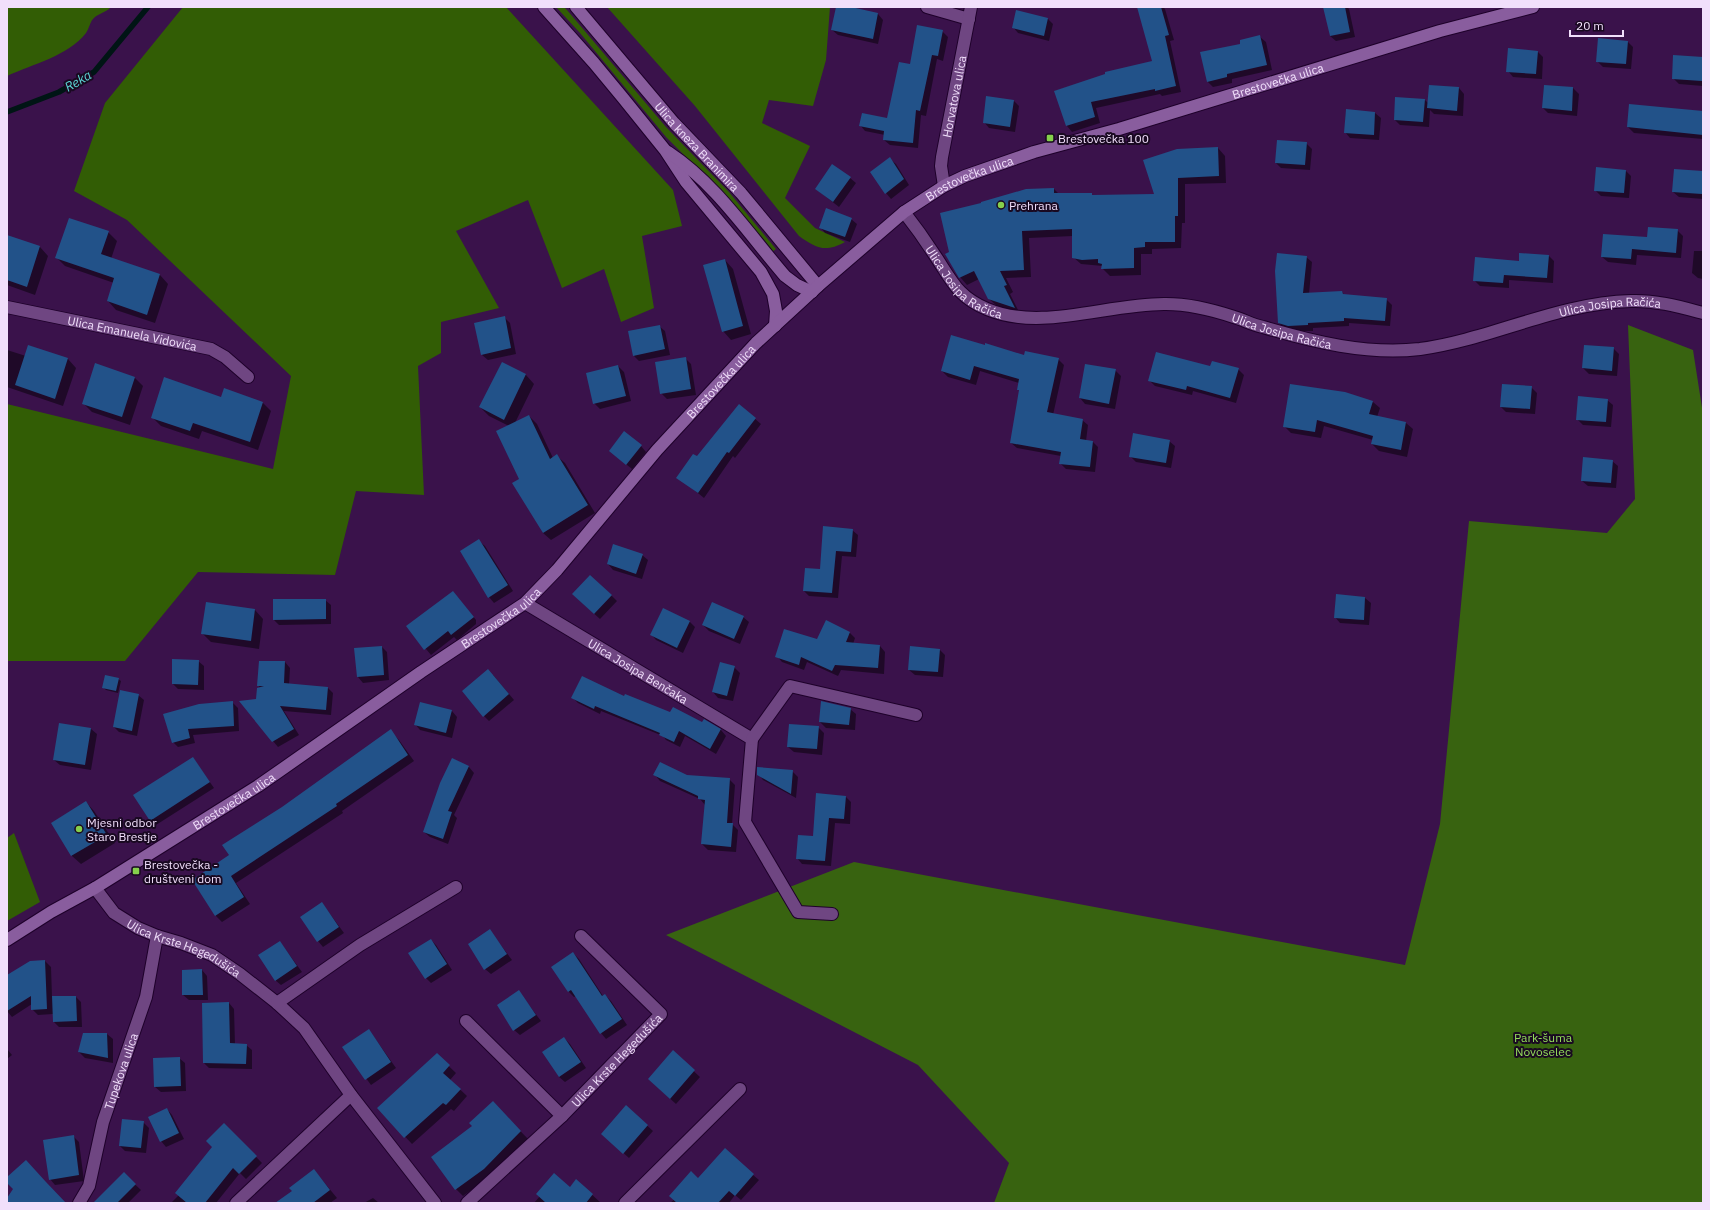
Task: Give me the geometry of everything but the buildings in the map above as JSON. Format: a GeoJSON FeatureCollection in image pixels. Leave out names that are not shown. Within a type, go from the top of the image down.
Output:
{"type":"FeatureCollection","features":[{"type":"Feature","properties":{"kind":"street","name":"Ulica kneza Branimira"},"geometry":{"type":"LineString","coordinates":[[544,7],[594,63],[665,150],[686,182],[767,280],[775,302],[776,326]]}},
{"type":"Feature","properties":{"kind":"street","name":"Ulica kneza Branimira"},"geometry":{"type":"LineString","coordinates":[[576,7],[674,123],[741,193],[815,289]]}},
{"type":"Feature","properties":{"kind":"street"},"geometry":{"type":"LineString","coordinates":[[927,7],[970,13]]}},
{"type":"Feature","properties":{"kind":"street","name":"Brestovečka ulica"},"geometry":{"type":"LineString","coordinates":[[7,940],[50,912],[95,888],[258,786],[421,672],[525,603],[557,570],[657,450],[756,343],[815,289],[904,212],[944,186],[965,176],[1034,152],[1119,129],[1440,32],[1533,7]]}},
{"type":"Feature","properties":{"kind":"street","name":"Horvatova ulica"},"geometry":{"type":"LineString","coordinates":[[944,186],[941,166],[942,157],[970,13]]}},
{"type":"Feature","properties":{"kind":"street","name":"Ulica kneza Branimira"},"geometry":{"type":"LineString","coordinates":[[665,150],[695,172],[711,187],[785,276],[797,285],[815,289]]}},
{"type":"Feature","properties":{"kind":"street","name":"Ulica Josipa Račića"},"geometry":{"type":"LineString","coordinates":[[904,212],[920,233],[952,284],[962,294],[987,310],[1015,316],[1052,317],[1120,306],[1168,304],[1188,306],[1227,315],[1260,327],[1335,346],[1379,350],[1417,349],[1453,344],[1556,312],[1596,303],[1633,301],[1673,306],[1703,313]]}},
{"type":"Feature","properties":{"kind":"street","name":"Ulica Emanuela Vidovića"},"geometry":{"type":"LineString","coordinates":[[7,307],[211,349],[225,357],[248,378]]}},
{"type":"Feature","properties":{"kind":"street","name":"Ulica Josipa Benčaka"},"geometry":{"type":"LineString","coordinates":[[525,603],[752,739]]}},
{"type":"Feature","properties":{"kind":"street"},"geometry":{"type":"LineString","coordinates":[[832,914],[798,912],[745,822],[752,739],[790,686],[916,715]]}},
{"type":"Feature","properties":{"kind":"street"},"geometry":{"type":"LineString","coordinates":[[277,1003],[360,945],[456,887]]}},
{"type":"Feature","properties":{"kind":"street","name":"Ulica Krste Hegedušića"},"geometry":{"type":"LineString","coordinates":[[95,888],[114,913],[138,928],[212,955],[240,974],[277,1003],[304,1028],[351,1095],[435,1203]]}},
{"type":"Feature","properties":{"kind":"street","name":"Tupekova ulica"},"geometry":{"type":"LineString","coordinates":[[79,1203],[89,1186],[104,1122],[146,996],[157,936]]}},
{"type":"Feature","properties":{"kind":"street","name":"Ulica Krste Hegedušića"},"geometry":{"type":"LineString","coordinates":[[467,1203],[562,1116],[661,1014],[581,936]]}},
{"type":"Feature","properties":{"kind":"street","name":"Ulica Krste Hegedušića"},"geometry":{"type":"LineString","coordinates":[[466,1020],[562,1116]]}},
{"type":"Feature","properties":{"kind":"street"},"geometry":{"type":"LineString","coordinates":[[625,1203],[740,1089]]}},
{"type":"Feature","properties":{"kind":"street"},"geometry":{"type":"LineString","coordinates":[[236,1203],[351,1095]]}},
{"type":"Feature","properties":{"kind":"green space"},"geometry":{"type":"Polygon","coordinates":[[[7,7],[111,7],[93,19],[86,33],[70,48],[50,59],[7,76],[7,7]]]}},
{"type":"Feature","properties":{"kind":"green space"},"geometry":{"type":"Polygon","coordinates":[[[183,7],[506,7],[673,190],[682,226],[642,236],[654,308],[621,322],[604,269],[562,288],[528,200],[456,231],[499,308],[441,322],[441,353],[418,366],[424,495],[356,491],[335,575],[198,572],[125,661],[7,661],[7,404],[273,469],[291,376],[127,220],[74,191],[105,103],[183,7]]]}},
{"type":"Feature","properties":{"kind":"green space"},"geometry":{"type":"Polygon","coordinates":[[[556,7],[564,7],[567,10],[666,127],[729,192],[776,249],[771,253],[705,176],[666,137],[580,33],[556,7]]]}},
{"type":"Feature","properties":{"kind":"green space"},"geometry":{"type":"Polygon","coordinates":[[[607,7],[830,7],[826,60],[813,106],[769,100],[762,123],[810,146],[785,198],[815,228],[845,242],[832,247],[821,248],[811,244],[799,236],[695,106],[607,7]]]}},
{"type":"Feature","properties":{"kind":"green space","name":"Park-šuma Novoselec"},"geometry":{"type":"Polygon","coordinates":[[[1628,325],[1693,350],[1703,414],[1703,1203],[994,1203],[1009,1163],[918,1065],[666,935],[854,862],[1405,965],[1440,824],[1469,521],[1607,533],[1635,499],[1628,325]]]}},
{"type":"Feature","properties":{"kind":"green space"},"geometry":{"type":"Polygon","coordinates":[[[14,833],[40,902],[7,921],[7,838],[14,833]]]}},
{"type":"Feature","properties":{"kind":"waterway","name":"Reka"},"geometry":{"type":"LineString","coordinates":[[7,112],[59,92],[94,72],[148,7]]}},
{"type":"Feature","properties":{"kind":"place","name":"Brestovečka 100"},"geometry":{"type":"Point","coordinates":[1050,138]}},
{"type":"Feature","properties":{"kind":"place","name":"Prehrana"},"geometry":{"type":"Point","coordinates":[1001,205]}},
{"type":"Feature","properties":{"kind":"place","name":"Mjesni odbor Staro Brestje"},"geometry":{"type":"Point","coordinates":[79,829]}},
{"type":"Feature","properties":{"kind":"place","name":"Brestovečka - društveni dom"},"geometry":{"type":"Point","coordinates":[136,871]}}]}
